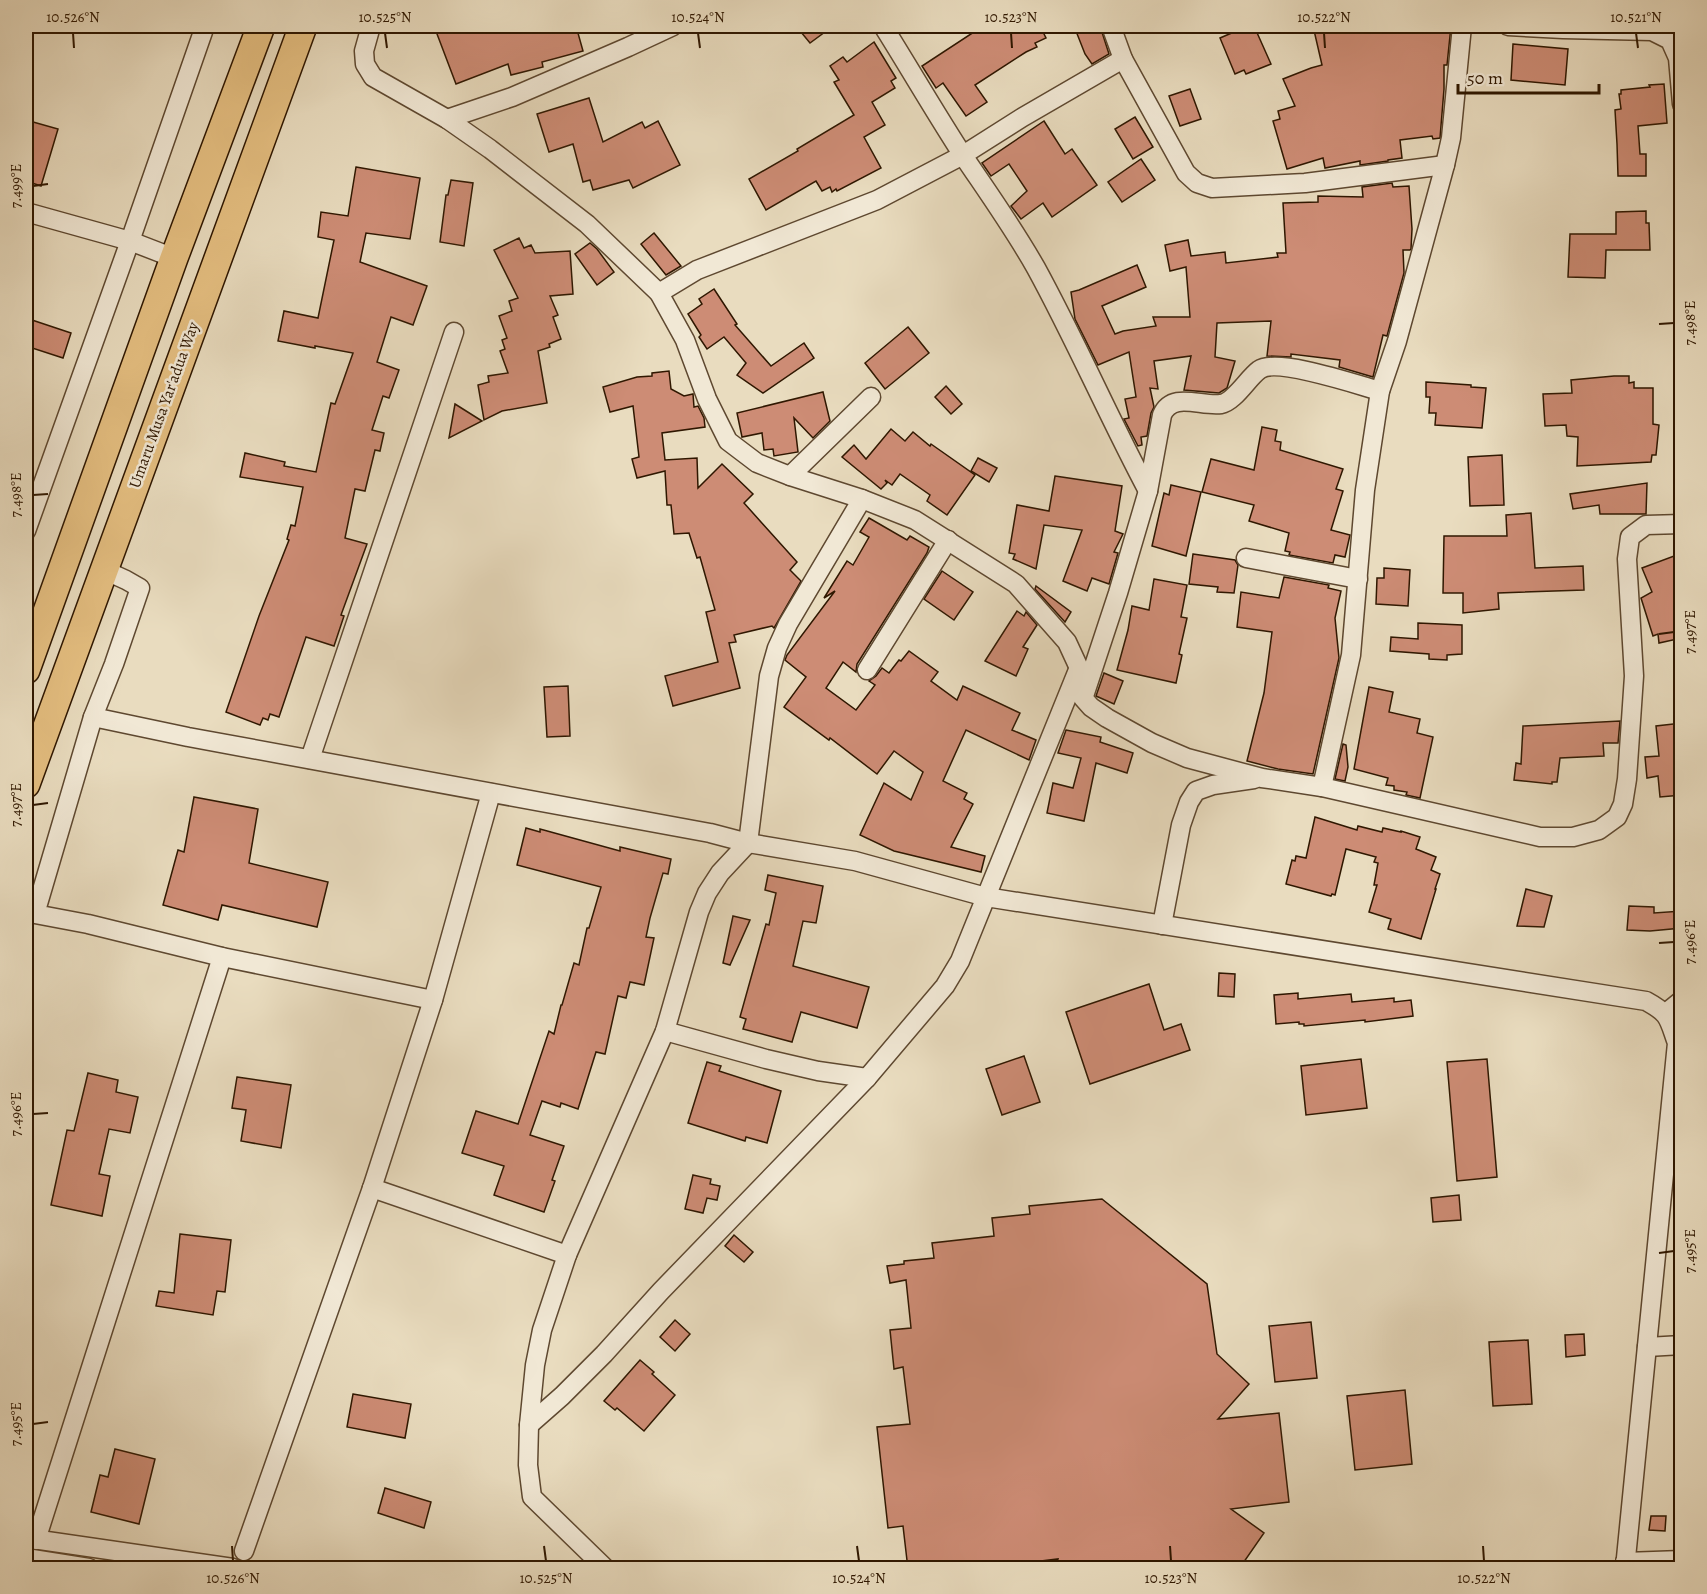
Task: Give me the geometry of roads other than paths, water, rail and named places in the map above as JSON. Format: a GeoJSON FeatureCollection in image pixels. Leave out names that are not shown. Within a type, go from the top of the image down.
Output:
{"type":"FeatureCollection","features":[{"type":"Feature","properties":{"kind":"main road"},"geometry":{"type":"LineString","coordinates":[[26,670],[174,258],[261,26]]}},
{"type":"Feature","properties":{"kind":"main road","name":"Umaru Musa Yar'adua Way"},"geometry":{"type":"LineString","coordinates":[[26,784],[303,26]]}},
{"type":"Feature","properties":{"kind":"street"},"geometry":{"type":"LineString","coordinates":[[26,531],[205,26]]}},
{"type":"Feature","properties":{"kind":"street"},"geometry":{"type":"LineString","coordinates":[[371,26],[364,51],[365,64],[373,77],[447,119],[490,149],[587,224],[659,293],[685,340],[707,399],[728,441],[756,463],[862,499],[915,520],[1016,584],[1067,642],[1079,668],[1083,698],[1091,707],[1152,743],[1187,758],[1262,778],[1322,787],[1540,837],[1573,837],[1599,830],[1617,817],[1623,804],[1627,779],[1634,676],[1628,559],[1630,537],[1646,525],[1682,524]]}},
{"type":"Feature","properties":{"kind":"street"},"geometry":{"type":"LineString","coordinates":[[447,119],[512,96],[673,26]]}},
{"type":"Feature","properties":{"kind":"street"},"geometry":{"type":"LineString","coordinates":[[883,26],[1035,267],[1148,491]]}},
{"type":"Feature","properties":{"kind":"street"},"geometry":{"type":"LineString","coordinates":[[1111,26],[1123,59],[1186,173],[1197,183],[1212,188],[1305,183],[1445,165]]}},
{"type":"Feature","properties":{"kind":"street"},"geometry":{"type":"LineString","coordinates":[[1322,787],[1351,655],[1365,490],[1380,391],[1397,341],[1445,165],[1451,138],[1462,26]]}},
{"type":"Feature","properties":{"kind":"street"},"geometry":{"type":"LineString","coordinates":[[1508,26],[1652,31],[1670,40],[1678,58],[1682,104]]}},
{"type":"Feature","properties":{"kind":"street"},"geometry":{"type":"LineString","coordinates":[[659,293],[697,270],[877,200],[963,155],[1123,59]]}},
{"type":"Feature","properties":{"kind":"street"},"geometry":{"type":"LineString","coordinates":[[26,212],[130,241],[174,258]]}},
{"type":"Feature","properties":{"kind":"street"},"geometry":{"type":"LineString","coordinates":[[310,759],[454,332]]}},
{"type":"Feature","properties":{"kind":"street"},"geometry":{"type":"LineString","coordinates":[[1083,698],[1119,593],[1148,491],[1165,409],[1171,404],[1196,402],[1221,404],[1226,402],[1258,370],[1274,365],[1312,372],[1380,391]]}},
{"type":"Feature","properties":{"kind":"street"},"geometry":{"type":"LineString","coordinates":[[790,476],[871,397]]}},
{"type":"Feature","properties":{"kind":"street"},"geometry":{"type":"LineString","coordinates":[[605,1569],[532,1497],[528,1465],[529,1425],[535,1365],[542,1330],[567,1255],[665,1031],[699,912],[707,893],[720,873],[748,843],[769,676],[777,648],[788,624],[862,499]]}},
{"type":"Feature","properties":{"kind":"street"},"geometry":{"type":"LineString","coordinates":[[867,670],[948,540]]}},
{"type":"Feature","properties":{"kind":"street"},"geometry":{"type":"LineString","coordinates":[[1246,558],[1358,579]]}},
{"type":"Feature","properties":{"kind":"street"},"geometry":{"type":"LineString","coordinates":[[104,570],[140,588],[93,717],[34,914],[88,924],[222,957],[433,1000]]}},
{"type":"Feature","properties":{"kind":"street"},"geometry":{"type":"LineString","coordinates":[[529,1425],[604,1354],[661,1291],[867,1078],[945,986],[960,961],[1079,668]]}},
{"type":"Feature","properties":{"kind":"street"},"geometry":{"type":"LineString","coordinates":[[93,717],[698,831],[748,843],[855,861],[986,897],[1646,1001],[1666,1013],[1679,1043],[1625,1565],[1682,1560]]}},
{"type":"Feature","properties":{"kind":"street"},"geometry":{"type":"LineString","coordinates":[[1162,925],[1181,825],[1189,802],[1196,791],[1213,785],[1262,778]]}},
{"type":"Feature","properties":{"kind":"street"},"geometry":{"type":"LineString","coordinates":[[244,1551],[372,1188],[433,1000],[491,793]]}},
{"type":"Feature","properties":{"kind":"street"},"geometry":{"type":"LineString","coordinates":[[222,957],[31,1539],[233,1569]]}},
{"type":"Feature","properties":{"kind":"street"},"geometry":{"type":"LineString","coordinates":[[1666,1013],[1682,1000]]}},
{"type":"Feature","properties":{"kind":"street"},"geometry":{"type":"LineString","coordinates":[[665,1031],[766,1059],[818,1071],[867,1078]]}},
{"type":"Feature","properties":{"kind":"street"},"geometry":{"type":"LineString","coordinates":[[372,1188],[567,1255]]}},
{"type":"Feature","properties":{"kind":"street"},"geometry":{"type":"LineString","coordinates":[[1647,1347],[1682,1345]]}},
{"type":"Feature","properties":{"kind":"street"},"geometry":{"type":"LineString","coordinates":[[26,1558],[89,1569]]}}]}
